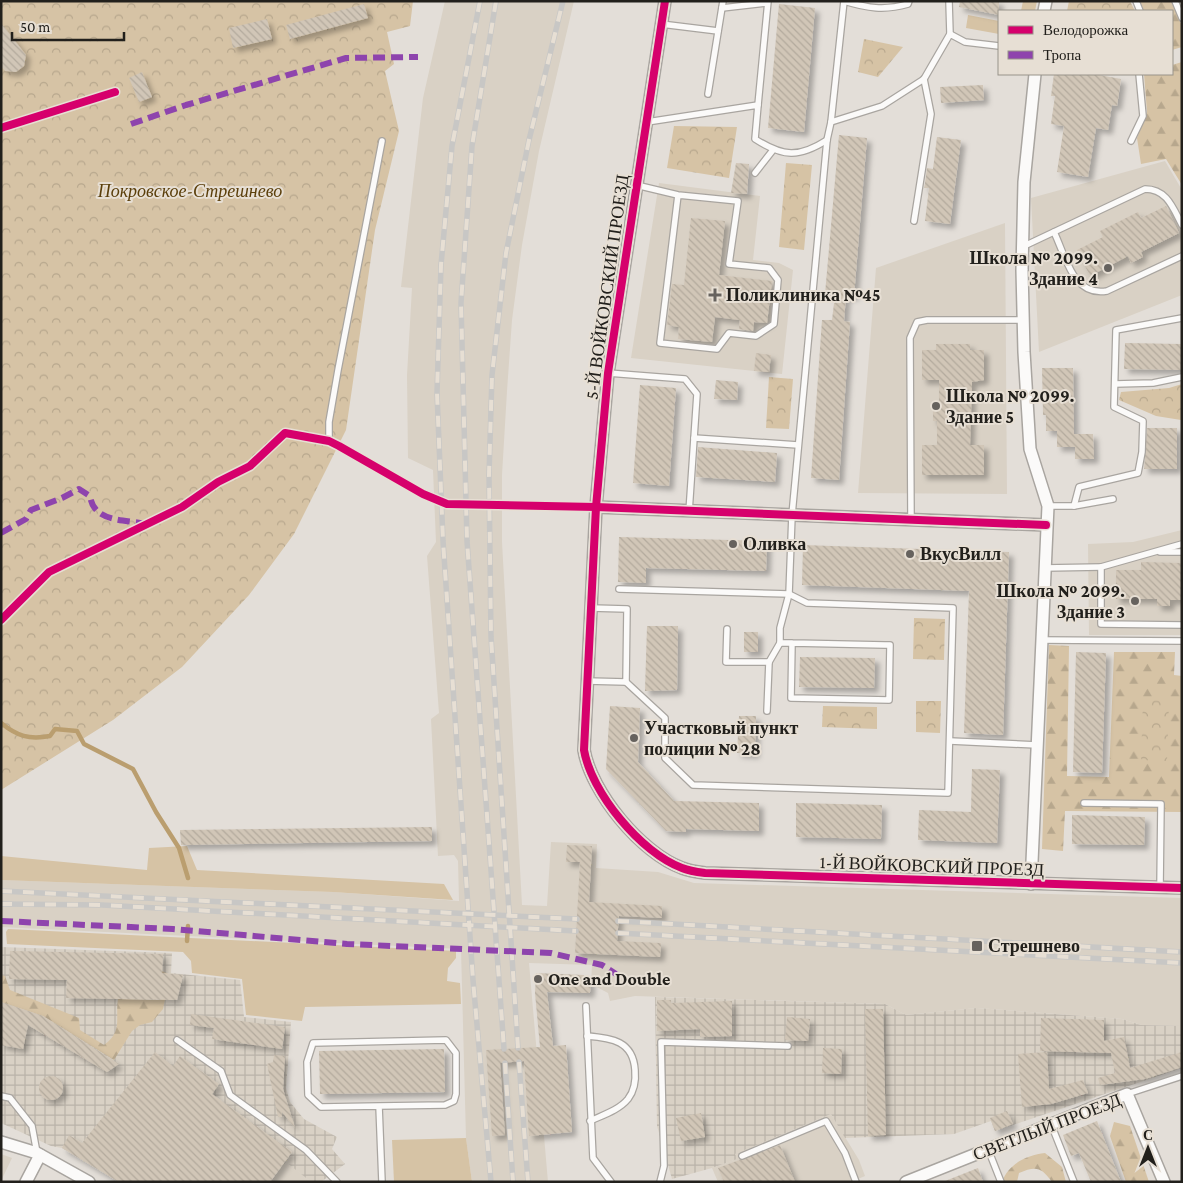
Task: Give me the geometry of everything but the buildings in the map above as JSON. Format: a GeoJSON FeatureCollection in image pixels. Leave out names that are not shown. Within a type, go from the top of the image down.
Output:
{"type":"FeatureCollection","features":[{"type":"Feature","properties":{"kind":"street","name":"5-Й ВОЙКОВСКИЙ ПРОЕЗД"},"geometry":{"type":"LineString","coordinates":[[665,1],[608,373],[596,507],[584,750],[593,780],[625,825],[647,846],[681,868]]}},
{"type":"Feature","properties":{"kind":"street"},"geometry":{"type":"LineString","coordinates":[[1031,884],[1048,506],[1030,449],[1024,320],[1022,247],[1024,182],[1035,75]]}},
{"type":"Feature","properties":{"kind":"street"},"geometry":{"type":"LineString","coordinates":[[596,507],[1046,525]]}},
{"type":"Feature","properties":{"kind":"street","name":"1-Й ВОЙКОВСКИЙ ПРОЕЗД"},"geometry":{"type":"LineString","coordinates":[[681,868],[704,874],[1182,888]]}},
{"type":"Feature","properties":{"kind":"street","name":"СВЕТЛЫЙ ПРОЕЗД"},"geometry":{"type":"LineString","coordinates":[[906,1182],[1127,1094],[1164,1182]]}},
{"type":"Feature","properties":{"kind":"street"},"geometry":{"type":"LineString","coordinates":[[1,1142],[38,1154],[89,1182]]}},
{"type":"Feature","properties":{"kind":"street"},"geometry":{"type":"LineString","coordinates":[[26,1182],[38,1154]]}},
{"type":"Feature","properties":{"kind":"lane"},"geometry":{"type":"LineString","coordinates":[[708,94],[723,1]]}},
{"type":"Feature","properties":{"kind":"lane"},"geometry":{"type":"LineString","coordinates":[[767,711],[769,662],[780,643],[780,628],[789,594],[792,515],[798,445],[827,140],[831,122],[844,1],[872,9],[891,9],[908,4],[909,1]]}},
{"type":"Feature","properties":{"kind":"lane"},"geometry":{"type":"LineString","coordinates":[[831,122],[882,106],[924,79],[950,34],[949,1]]}},
{"type":"Feature","properties":{"kind":"lane"},"geometry":{"type":"LineString","coordinates":[[1175,1],[1182,18]]}},
{"type":"Feature","properties":{"kind":"lane"},"geometry":{"type":"LineString","coordinates":[[722,8],[768,2],[755,139],[773,150],[795,154],[814,148],[827,140]]}},
{"type":"Feature","properties":{"kind":"lane"},"geometry":{"type":"LineString","coordinates":[[661,24],[718,31]]}},
{"type":"Feature","properties":{"kind":"lane"},"geometry":{"type":"LineString","coordinates":[[950,34],[965,42],[998,46]]}},
{"type":"Feature","properties":{"kind":"lane"},"geometry":{"type":"LineString","coordinates":[[1131,141],[1143,116],[1139,75]]}},
{"type":"Feature","properties":{"kind":"lane"},"geometry":{"type":"LineString","coordinates":[[914,221],[931,114],[924,79]]}},
{"type":"Feature","properties":{"kind":"lane"},"geometry":{"type":"LineString","coordinates":[[647,122],[758,105]]}},
{"type":"Feature","properties":{"kind":"lane"},"geometry":{"type":"LineString","coordinates":[[382,140],[338,370],[329,422],[329,441],[423,494],[447,504],[596,507]]}},
{"type":"Feature","properties":{"kind":"lane"},"geometry":{"type":"LineString","coordinates":[[755,173],[773,150]]}},
{"type":"Feature","properties":{"kind":"lane"},"geometry":{"type":"LineString","coordinates":[[636,185],[678,195],[738,201],[729,264],[769,268],[778,280],[774,324],[756,336],[729,333],[717,349],[660,343],[678,195]]}},
{"type":"Feature","properties":{"kind":"lane"},"geometry":{"type":"LineString","coordinates":[[1022,247],[1145,189],[1153,189],[1169,198],[1182,225]]}},
{"type":"Feature","properties":{"kind":"lane"},"geometry":{"type":"LineString","coordinates":[[1054,232],[1078,283],[1086,290],[1097,292],[1107,290],[1182,256]]}},
{"type":"Feature","properties":{"kind":"lane"},"geometry":{"type":"LineString","coordinates":[[1074,506],[1078,487],[1138,473],[1142,452],[1143,422],[1114,408],[1116,330],[1182,318]]}},
{"type":"Feature","properties":{"kind":"lane"},"geometry":{"type":"LineString","coordinates":[[911,520],[910,338],[917,322],[927,320],[1024,320]]}},
{"type":"Feature","properties":{"kind":"lane"},"geometry":{"type":"LineString","coordinates":[[608,373],[685,379],[697,394],[689,512]]}},
{"type":"Feature","properties":{"kind":"lane"},"geometry":{"type":"LineString","coordinates":[[1115,384],[1153,383],[1182,378]]}},
{"type":"Feature","properties":{"kind":"lane"},"geometry":{"type":"LineString","coordinates":[[694,438],[798,445]]}},
{"type":"Feature","properties":{"kind":"lane"},"geometry":{"type":"LineString","coordinates":[[1048,506],[1074,506],[1113,499]]}},
{"type":"Feature","properties":{"kind":"lane"},"geometry":{"type":"LineString","coordinates":[[1044,568],[1101,567],[1182,544]]}},
{"type":"Feature","properties":{"kind":"lane"},"geometry":{"type":"LineString","coordinates":[[1153,552],[1182,552]]}},
{"type":"Feature","properties":{"kind":"lane"},"geometry":{"type":"LineString","coordinates":[[1101,567],[1101,624],[1182,624]]}},
{"type":"Feature","properties":{"kind":"lane"},"geometry":{"type":"LineString","coordinates":[[587,681],[626,682],[665,718],[665,758],[692,785],[948,793],[953,608],[807,602],[789,594],[619,588]]}},
{"type":"Feature","properties":{"kind":"lane"},"geometry":{"type":"LineString","coordinates":[[591,608],[627,609],[626,682]]}},
{"type":"Feature","properties":{"kind":"lane"},"geometry":{"type":"LineString","coordinates":[[727,629],[726,662],[769,662]]}},
{"type":"Feature","properties":{"kind":"lane"},"geometry":{"type":"LineString","coordinates":[[1041,640],[1182,640]]}},
{"type":"Feature","properties":{"kind":"lane"},"geometry":{"type":"LineString","coordinates":[[780,643],[792,643],[890,645],[889,700],[790,698],[792,643]]}},
{"type":"Feature","properties":{"kind":"lane"},"geometry":{"type":"LineString","coordinates":[[950,741],[1037,745]]}},
{"type":"Feature","properties":{"kind":"lane"},"geometry":{"type":"LineString","coordinates":[[1084,803],[1161,804],[1160,888]]}},
{"type":"Feature","properties":{"kind":"lane"},"geometry":{"type":"LineString","coordinates":[[586,1006],[593,1158],[611,1182]]}},
{"type":"Feature","properties":{"kind":"lane"},"geometry":{"type":"LineString","coordinates":[[587,1036],[616,1040],[628,1048],[635,1061],[636,1079],[632,1092],[621,1106],[590,1121]]}},
{"type":"Feature","properties":{"kind":"lane"},"geometry":{"type":"LineString","coordinates":[[177,1040],[220,1071],[230,1095],[306,1150],[337,1182]]}},
{"type":"Feature","properties":{"kind":"lane"},"geometry":{"type":"LineString","coordinates":[[446,1040],[456,1053],[456,1094],[454,1101],[445,1105],[379,1106],[321,1107],[308,1095],[307,1062],[314,1043],[446,1040]]}},
{"type":"Feature","properties":{"kind":"lane"},"geometry":{"type":"LineString","coordinates":[[660,1182],[664,1166],[661,1042],[788,1046]]}},
{"type":"Feature","properties":{"kind":"lane"},"geometry":{"type":"LineString","coordinates":[[1127,1094],[1182,1076]]}},
{"type":"Feature","properties":{"kind":"lane"},"geometry":{"type":"LineString","coordinates":[[1,1096],[10,1098],[32,1126],[38,1154]]}},
{"type":"Feature","properties":{"kind":"lane"},"geometry":{"type":"LineString","coordinates":[[379,1106],[382,1182]]}},
{"type":"Feature","properties":{"kind":"lane"},"geometry":{"type":"LineString","coordinates":[[742,1156],[826,1121],[845,1153],[856,1182]]}},
{"type":"Feature","properties":{"kind":"lane"},"geometry":{"type":"LineString","coordinates":[[1051,1124],[1074,1182]]}},
{"type":"Feature","properties":{"kind":"lane"},"geometry":{"type":"LineString","coordinates":[[988,1149],[1001,1182]]}},
{"type":"Feature","properties":{"kind":"shaded area"},"geometry":{"type":"Polygon","coordinates":[[[445,1],[574,1],[539,151],[522,245],[512,320],[502,475],[502,542],[522,905],[547,906],[551,842],[597,844],[596,868],[658,872],[694,883],[1182,898],[1182,1026],[1141,1025],[1122,1019],[977,1008],[906,1015],[885,1004],[635,996],[610,1001],[608,993],[591,984],[592,965],[529,963],[548,1182],[472,1182],[466,1138],[461,949],[1,927],[1,880],[333,892],[459,901],[458,861],[454,855],[438,856],[431,719],[439,713],[427,556],[436,542],[433,470],[408,458],[407,375],[412,288],[401,287],[423,98],[445,1]]]}},
{"type":"Feature","properties":{"kind":"shaded area","name":"Школа № 2099. Здание 4"},"geometry":{"type":"Polygon","coordinates":[[[1165,161],[1182,190],[1182,295],[1039,352],[1031,198],[1165,161]]]}},
{"type":"Feature","properties":{"kind":"shaded area","name":"Поликлиника №45"},"geometry":{"type":"Polygon","coordinates":[[[659,183],[760,196],[753,260],[779,263],[793,270],[782,374],[631,358],[659,183]]]}},
{"type":"Feature","properties":{"kind":"shaded area","name":"Школа № 2099. Здание 5"},"geometry":{"type":"Polygon","coordinates":[[[1005,223],[1007,494],[858,493],[876,268],[1005,223]]]}},
{"type":"Feature","properties":{"kind":"shaded area","name":"Школа № 2099. Здание 3"},"geometry":{"type":"Polygon","coordinates":[[[1182,530],[1182,635],[1089,635],[1088,544],[1133,542],[1182,530]]]}},
{"type":"Feature","properties":{"kind":"shaded area"},"geometry":{"type":"Polygon","coordinates":[[[1,947],[172,953],[171,973],[240,980],[244,1017],[291,1022],[286,1088],[290,1102],[304,1119],[337,1137],[332,1149],[345,1164],[321,1182],[311,1182],[286,1162],[275,1175],[119,1182],[62,1148],[51,1146],[1,1123],[1,947]]]}},
{"type":"Feature","properties":{"kind":"shaded area"},"geometry":{"type":"Polygon","coordinates":[[[655,997],[885,1004],[906,1015],[977,1008],[1122,1019],[1141,1025],[1182,1026],[1182,1068],[995,1131],[991,1121],[954,1134],[845,1138],[831,1114],[735,1154],[737,1159],[672,1179],[657,1126],[655,997]]]}},
{"type":"Feature","properties":{"kind":"shaded area"},"geometry":{"type":"Polygon","coordinates":[[[831,1114],[859,1160],[865,1176],[851,1182],[718,1182],[712,1168],[736,1159],[734,1154],[831,1114]]]}},
{"type":"Feature","properties":{"kind":"shaded area"},"geometry":{"type":"Polygon","coordinates":[[[1,1154],[12,1158],[1,1181],[1,1154]]]}},
{"type":"Feature","properties":{"kind":"shaded area"},"geometry":{"type":"Polygon","coordinates":[[[286,1161],[311,1182],[270,1182],[286,1161]]]}},
{"type":"Feature","properties":{"kind":"green space","name":"Покровское-Стрешнево"},"geometry":{"type":"Polygon","coordinates":[[[1,1],[413,1],[410,26],[387,32],[394,64],[385,71],[399,131],[375,230],[346,430],[294,534],[249,595],[182,667],[113,720],[1,790],[1,1]]]}},
{"type":"Feature","properties":{"kind":"green space"},"geometry":{"type":"Polygon","coordinates":[[[1023,1],[1037,1],[1035,10],[1021,10],[1023,1]]]}},
{"type":"Feature","properties":{"kind":"green space"},"geometry":{"type":"Polygon","coordinates":[[[1069,1],[1130,1],[1134,10],[1067,10],[1069,1]]]}},
{"type":"Feature","properties":{"kind":"green space"},"geometry":{"type":"Polygon","coordinates":[[[1140,1],[1171,1],[1182,26],[1182,47],[1173,50],[1173,10],[1144,10],[1140,1]]]}},
{"type":"Feature","properties":{"kind":"green space"},"geometry":{"type":"Polygon","coordinates":[[[968,15],[998,21],[998,34],[966,28],[968,15]]]}},
{"type":"Feature","properties":{"kind":"green space"},"geometry":{"type":"Polygon","coordinates":[[[864,39],[903,47],[878,77],[858,72],[864,39]]]}},
{"type":"Feature","properties":{"kind":"green space"},"geometry":{"type":"Polygon","coordinates":[[[1182,62],[1182,185],[1166,159],[1141,164],[1137,138],[1147,112],[1144,75],[1173,75],[1173,65],[1182,62]]]}},
{"type":"Feature","properties":{"kind":"green space"},"geometry":{"type":"Polygon","coordinates":[[[674,126],[737,127],[729,178],[667,168],[674,126]]]}},
{"type":"Feature","properties":{"kind":"green space"},"geometry":{"type":"Polygon","coordinates":[[[786,163],[812,165],[804,250],[779,247],[786,163]]]}},
{"type":"Feature","properties":{"kind":"green space"},"geometry":{"type":"Polygon","coordinates":[[[769,377],[793,379],[789,429],[766,428],[769,377]]]}},
{"type":"Feature","properties":{"kind":"green space"},"geometry":{"type":"Polygon","coordinates":[[[1182,384],[1181,420],[1156,416],[1119,400],[1121,392],[1169,388],[1182,384]]]}},
{"type":"Feature","properties":{"kind":"green space"},"geometry":{"type":"Polygon","coordinates":[[[914,618],[945,619],[944,660],[913,659],[914,618]]]}},
{"type":"Feature","properties":{"kind":"green space"},"geometry":{"type":"Polygon","coordinates":[[[1049,645],[1069,646],[1067,776],[1109,777],[1114,652],[1175,652],[1174,675],[1182,676],[1182,812],[1065,811],[1063,851],[1042,849],[1049,645]]]}},
{"type":"Feature","properties":{"kind":"green space"},"geometry":{"type":"Polygon","coordinates":[[[1143,700],[1169,701],[1167,761],[1141,760],[1143,700]]]}},
{"type":"Feature","properties":{"kind":"green space"},"geometry":{"type":"Polygon","coordinates":[[[916,701],[941,701],[940,733],[916,732],[916,701]]]}},
{"type":"Feature","properties":{"kind":"green space"},"geometry":{"type":"Polygon","coordinates":[[[823,706],[877,707],[877,729],[822,727],[823,706]]]}},
{"type":"Feature","properties":{"kind":"green space"},"geometry":{"type":"Polygon","coordinates":[[[187,846],[197,870],[444,884],[453,900],[333,892],[1,880],[1,856],[147,870],[149,848],[187,846]]]}},
{"type":"Feature","properties":{"kind":"green space"},"geometry":{"type":"Polygon","coordinates":[[[8,929],[456,951],[456,958],[448,968],[447,981],[460,983],[461,1004],[305,1007],[302,1021],[246,1015],[242,979],[192,973],[191,961],[183,952],[7,944],[6,932],[8,929]]]}},
{"type":"Feature","properties":{"kind":"green space"},"geometry":{"type":"Polygon","coordinates":[[[162,971],[170,975],[163,1009],[152,1022],[140,1025],[132,1031],[114,1060],[43,1016],[1,1002],[1,975],[5,976],[10,990],[79,1018],[80,1030],[104,1045],[114,1035],[116,1030],[118,999],[161,1000],[162,971]]]}},
{"type":"Feature","properties":{"kind":"green space"},"geometry":{"type":"Polygon","coordinates":[[[1114,1122],[1130,1126],[1149,1182],[1126,1182],[1110,1136],[1114,1122]]]}},
{"type":"Feature","properties":{"kind":"green space"},"geometry":{"type":"Polygon","coordinates":[[[466,1138],[472,1182],[394,1182],[392,1140],[466,1138]]]}},
{"type":"Feature","properties":{"kind":"green space"},"geometry":{"type":"Polygon","coordinates":[[[1045,1153],[1062,1167],[1066,1182],[1052,1182],[1045,1173],[1038,1169],[1030,1169],[1019,1173],[1017,1182],[1002,1182],[1013,1165],[1025,1158],[1045,1153]]]}},
{"type":"Feature","properties":{"kind":"waterway"},"geometry":{"type":"LineString","coordinates":[[1,723],[12,731],[29,737],[50,736],[55,729],[77,731],[84,744],[133,769],[156,812],[179,848],[188,878]]}},
{"type":"Feature","properties":{"kind":"waterway"},"geometry":{"type":"LineString","coordinates":[[187,941],[188,926]]}},
{"type":"Feature","properties":{"kind":"railway"},"geometry":{"type":"LineString","coordinates":[[480,1],[452,146],[441,265],[437,393],[443,541],[473,980],[491,1182]]}},
{"type":"Feature","properties":{"kind":"railway"},"geometry":{"type":"LineString","coordinates":[[496,1],[472,146],[461,303],[467,541],[504,1049]]}},
{"type":"Feature","properties":{"kind":"railway"},"geometry":{"type":"LineString","coordinates":[[518,1048],[491,637],[489,475],[492,375],[506,253],[529,140],[563,1]]}},
{"type":"Feature","properties":{"kind":"railway"},"geometry":{"type":"LineString","coordinates":[[1,891],[577,919]]}},
{"type":"Feature","properties":{"kind":"railway"},"geometry":{"type":"LineString","coordinates":[[1,904],[102,905],[576,931]]}},
{"type":"Feature","properties":{"kind":"railway"},"geometry":{"type":"LineString","coordinates":[[618,921],[1182,952]]}},
{"type":"Feature","properties":{"kind":"railway"},"geometry":{"type":"LineString","coordinates":[[618,933],[1182,963]]}},
{"type":"Feature","properties":{"kind":"railway"},"geometry":{"type":"LineString","coordinates":[[519,1062],[528,1182]]}},
{"type":"Feature","properties":{"kind":"railway"},"geometry":{"type":"LineString","coordinates":[[505,1063],[513,1182]]}},
{"type":"Feature","properties":{"kind":"marked path"},"geometry":{"type":"LineString","coordinates":[[131,124],[186,105],[346,58],[418,57]]}},
{"type":"Feature","properties":{"kind":"marked path"},"geometry":{"type":"LineString","coordinates":[[1,533],[26,519],[31,510],[79,489],[90,496],[97,511],[104,515],[120,520],[146,524]]}},
{"type":"Feature","properties":{"kind":"marked path"},"geometry":{"type":"LineString","coordinates":[[1,921],[173,929],[347,944],[551,953],[602,965],[616,974]]}},
{"type":"Feature","properties":{"kind":"cycle path"},"geometry":{"type":"LineString","coordinates":[[665,1],[608,373],[596,507],[584,750],[596,784],[620,819],[650,849],[666,860],[693,871],[705,873],[1182,888]]}},
{"type":"Feature","properties":{"kind":"cycle path"},"geometry":{"type":"LineString","coordinates":[[1,128],[115,92]]}},
{"type":"Feature","properties":{"kind":"cycle path"},"geometry":{"type":"LineString","coordinates":[[1,620],[49,572],[182,507],[218,482],[250,466],[285,433],[329,441],[423,494],[447,504],[596,507],[1046,525]]}},
{"type":"Feature","properties":{"kind":"place","name":"Школа № 2099. Здание 4"},"geometry":{"type":"Point","coordinates":[1108,268]}},
{"type":"Feature","properties":{"kind":"place","name":"Поликлиника №45"},"geometry":{"type":"Point","coordinates":[715,295]}},
{"type":"Feature","properties":{"kind":"place","name":"Школа № 2099. Здание 5"},"geometry":{"type":"Point","coordinates":[936,406]}},
{"type":"Feature","properties":{"kind":"place","name":"Оливка"},"geometry":{"type":"Point","coordinates":[733,544]}},
{"type":"Feature","properties":{"kind":"place","name":"ВкусВилл"},"geometry":{"type":"Point","coordinates":[910,554]}},
{"type":"Feature","properties":{"kind":"place","name":"Школа № 2099. Здание 3"},"geometry":{"type":"Point","coordinates":[1135,601]}},
{"type":"Feature","properties":{"kind":"place","name":"Участковый пункт полиции № 28"},"geometry":{"type":"Point","coordinates":[634,738]}},
{"type":"Feature","properties":{"kind":"place","name":"Стрешнево"},"geometry":{"type":"Point","coordinates":[977,946]}},
{"type":"Feature","properties":{"kind":"place","name":"One and Double"},"geometry":{"type":"Point","coordinates":[538,979]}}]}
